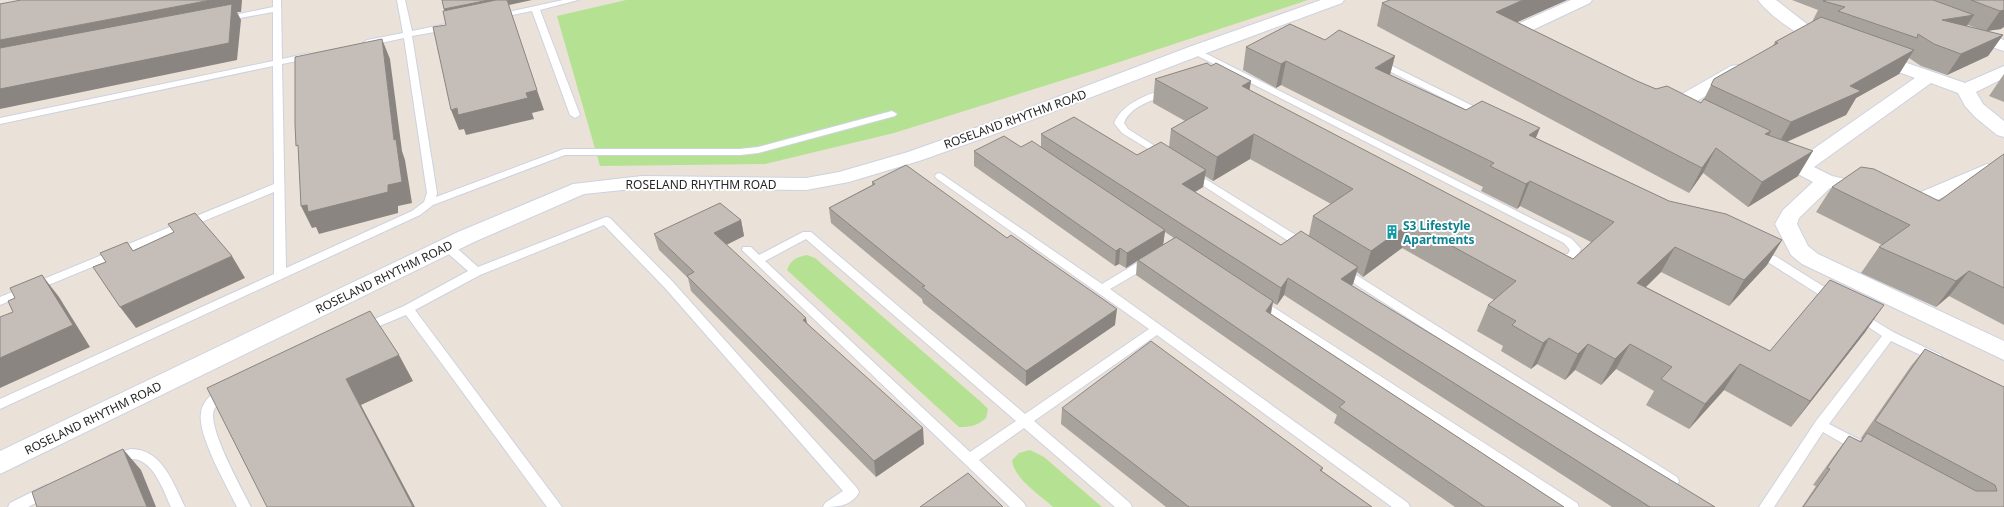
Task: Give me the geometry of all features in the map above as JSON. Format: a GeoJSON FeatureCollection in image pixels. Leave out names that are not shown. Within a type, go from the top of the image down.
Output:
{"type":"FeatureCollection","features":[{"type":"Feature","properties":{"kind":"street","name":"ROSELAND RHYTHM ROAD"},"geometry":{"type":"LineString","coordinates":[[0,463],[447,246],[580,188],[642,182],[806,184],[842,178],[915,156],[988,130],[1194,51],[1336,0]]}},
{"type":"Feature","properties":{"kind":"street"},"geometry":{"type":"LineString","coordinates":[[1536,50],[1508,35],[1584,0]]}},
{"type":"Feature","properties":{"kind":"street"},"geometry":{"type":"LineString","coordinates":[[1766,0],[1799,35],[1849,47],[1966,90]]}},
{"type":"Feature","properties":{"kind":"street"},"geometry":{"type":"LineString","coordinates":[[1955,27],[2004,46]]}},
{"type":"Feature","properties":{"kind":"street"},"geometry":{"type":"LineString","coordinates":[[1675,106],[1753,62]]}},
{"type":"Feature","properties":{"kind":"street"},"geometry":{"type":"LineString","coordinates":[[1966,90],[1971,86],[2004,72]]}},
{"type":"Feature","properties":{"kind":"street"},"geometry":{"type":"LineString","coordinates":[[1801,167],[1928,77]]}},
{"type":"Feature","properties":{"kind":"street"},"geometry":{"type":"LineString","coordinates":[[1966,90],[1968,97],[1974,104],[2004,131]]}},
{"type":"Feature","properties":{"kind":"street"},"geometry":{"type":"LineString","coordinates":[[1655,103],[1675,106],[1696,116]]}},
{"type":"Feature","properties":{"kind":"street"},"geometry":{"type":"LineString","coordinates":[[1759,146],[1826,181],[1922,198],[1995,173],[2004,157]]}},
{"type":"Feature","properties":{"kind":"street"},"geometry":{"type":"LineString","coordinates":[[1826,181],[1790,215],[1786,224],[1799,250],[1810,259],[2004,351]]}},
{"type":"Feature","properties":{"kind":"lane"},"geometry":{"type":"LineString","coordinates":[[401,0],[408,35],[432,193],[429,203]]}},
{"type":"Feature","properties":{"kind":"lane"},"geometry":{"type":"LineString","coordinates":[[490,18],[574,0]]}},
{"type":"Feature","properties":{"kind":"lane"},"geometry":{"type":"LineString","coordinates":[[215,21],[277,4],[280,276]]}},
{"type":"Feature","properties":{"kind":"lane"},"geometry":{"type":"LineString","coordinates":[[535,8],[575,116]]}},
{"type":"Feature","properties":{"kind":"lane"},"geometry":{"type":"LineString","coordinates":[[354,46],[453,25]]}},
{"type":"Feature","properties":{"kind":"lane"},"geometry":{"type":"LineString","coordinates":[[1194,51],[1568,241],[1576,249],[1571,258],[1556,258],[1550,256]]}},
{"type":"Feature","properties":{"kind":"lane"},"geometry":{"type":"LineString","coordinates":[[0,121],[316,54]]}},
{"type":"Feature","properties":{"kind":"lane"},"geometry":{"type":"LineString","coordinates":[[1366,56],[1494,120]]}},
{"type":"Feature","properties":{"kind":"lane"},"geometry":{"type":"LineString","coordinates":[[1177,88],[1137,104],[1121,117],[1119,123],[1125,131],[1312,251]]}},
{"type":"Feature","properties":{"kind":"lane"},"geometry":{"type":"LineString","coordinates":[[0,404],[416,213],[429,203],[564,152],[740,152],[758,150],[892,114]]}},
{"type":"Feature","properties":{"kind":"lane"},"geometry":{"type":"LineString","coordinates":[[940,176],[1157,328],[1403,507]]}},
{"type":"Feature","properties":{"kind":"lane"},"geometry":{"type":"LineString","coordinates":[[0,302],[279,186]]}},
{"type":"Feature","properties":{"kind":"lane"},"geometry":{"type":"LineString","coordinates":[[350,335],[408,309],[476,272],[606,220],[668,285],[852,492],[830,507]]}},
{"type":"Feature","properties":{"kind":"lane"},"geometry":{"type":"LineString","coordinates":[[757,260],[807,234],[1125,507]]}},
{"type":"Feature","properties":{"kind":"lane"},"geometry":{"type":"LineString","coordinates":[[447,246],[476,272]]}},
{"type":"Feature","properties":{"kind":"lane"},"geometry":{"type":"LineString","coordinates":[[1749,248],[1773,260],[1889,335],[1947,362]]}},
{"type":"Feature","properties":{"kind":"lane"},"geometry":{"type":"LineString","coordinates":[[747,250],[1019,507]]}},
{"type":"Feature","properties":{"kind":"lane"},"geometry":{"type":"LineString","coordinates":[[1102,289],[1161,254]]}},
{"type":"Feature","properties":{"kind":"lane"},"geometry":{"type":"LineString","coordinates":[[1332,264],[1679,486]]}},
{"type":"Feature","properties":{"kind":"lane"},"geometry":{"type":"LineString","coordinates":[[1247,294],[1572,507]]}},
{"type":"Feature","properties":{"kind":"lane"},"geometry":{"type":"LineString","coordinates":[[408,309],[557,507]]}},
{"type":"Feature","properties":{"kind":"lane"},"geometry":{"type":"LineString","coordinates":[[969,460],[1157,328]]}},
{"type":"Feature","properties":{"kind":"lane"},"geometry":{"type":"LineString","coordinates":[[1766,507],[1821,426],[1889,335]]}},
{"type":"Feature","properties":{"kind":"lane"},"geometry":{"type":"LineString","coordinates":[[235,387],[214,400],[206,413],[207,428],[244,507]]}},
{"type":"Feature","properties":{"kind":"lane"},"geometry":{"type":"LineString","coordinates":[[1821,426],[1869,451]]}},
{"type":"Feature","properties":{"kind":"lane"},"geometry":{"type":"LineString","coordinates":[[104,462],[131,454],[144,456],[159,471],[178,507]]}},
{"type":"Feature","properties":{"kind":"lane"},"geometry":{"type":"LineString","coordinates":[[15,507],[31,503],[57,485]]}},
{"type":"Feature","properties":{"kind":"green space"},"geometry":{"type":"Polygon","coordinates":[[[626,0],[1308,0],[1095,70],[894,133],[765,164],[600,166],[557,16],[626,0]]]}},
{"type":"Feature","properties":{"kind":"green space"},"geometry":{"type":"Polygon","coordinates":[[[807,255],[815,258],[981,402],[988,409],[986,418],[974,426],[959,427],[787,270],[790,263],[795,259],[807,255]]]}},
{"type":"Feature","properties":{"kind":"green space"},"geometry":{"type":"Polygon","coordinates":[[[1030,450],[1044,457],[1102,507],[1053,507],[1022,480],[1014,467],[1012,460],[1019,453],[1030,450]]]}},
{"type":"Feature","properties":{"kind":"building"},"geometry":{"type":"Polygon","coordinates":[[[21,0],[211,0],[0,40],[0,4],[21,0]]]}},
{"type":"Feature","properties":{"kind":"building"},"geometry":{"type":"Polygon","coordinates":[[[442,0],[489,0],[444,9],[442,0]]]}},
{"type":"Feature","properties":{"kind":"building"},"geometry":{"type":"Polygon","coordinates":[[[496,0],[507,0],[537,90],[526,93],[528,98],[458,115],[457,108],[451,110],[433,27],[446,25],[443,11],[496,0]]]}},
{"type":"Feature","properties":{"kind":"building"},"geometry":{"type":"Polygon","coordinates":[[[1390,0],[1523,0],[1496,12],[1637,81],[1656,89],[1667,86],[1701,103],[1704,99],[1771,131],[1765,134],[1813,151],[1762,182],[1716,148],[1702,168],[1382,3],[1390,0]]]}},
{"type":"Feature","properties":{"kind":"building"},"geometry":{"type":"Polygon","coordinates":[[[1933,0],[1974,15],[1942,20],[2003,35],[1961,54],[1934,44],[1918,34],[1917,38],[1838,11],[1845,7],[1823,1],[1933,0]]]}},
{"type":"Feature","properties":{"kind":"building"},"geometry":{"type":"Polygon","coordinates":[[[1971,0],[2004,0],[2004,10],[2000,11],[1971,0]]]}},
{"type":"Feature","properties":{"kind":"building"},"geometry":{"type":"Polygon","coordinates":[[[232,4],[229,43],[0,89],[0,48],[232,4]]]}},
{"type":"Feature","properties":{"kind":"building"},"geometry":{"type":"Polygon","coordinates":[[[1821,17],[1914,50],[1850,86],[1861,91],[1791,122],[1711,85],[1714,79],[1778,43],[1775,42],[1821,17]]]}},
{"type":"Feature","properties":{"kind":"building"},"geometry":{"type":"Polygon","coordinates":[[[1290,24],[1325,40],[1339,30],[1395,56],[1375,68],[1466,110],[1482,101],[1540,128],[1529,135],[1669,201],[1726,214],[1782,240],[1744,280],[1675,247],[1637,283],[1770,351],[1830,280],[1884,305],[1810,401],[1740,364],[1705,404],[1661,379],[1672,367],[1630,344],[1615,359],[1588,344],[1578,354],[1549,338],[1543,343],[1512,325],[1516,321],[1488,305],[1516,281],[1410,223],[1371,251],[1313,216],[1353,189],[1254,134],[1217,157],[1171,129],[1208,108],[1155,79],[1207,63],[1211,66],[1216,63],[1251,81],[1242,86],[1573,259],[1614,222],[1530,181],[1526,184],[1490,166],[1494,163],[1286,61],[1281,64],[1246,47],[1290,24]]]}},
{"type":"Feature","properties":{"kind":"building"},"geometry":{"type":"Polygon","coordinates":[[[382,39],[394,140],[396,139],[402,182],[388,185],[388,192],[308,212],[307,205],[301,206],[298,145],[296,146],[295,124],[295,57],[382,39]]]}},
{"type":"Feature","properties":{"kind":"building"},"geometry":{"type":"Polygon","coordinates":[[[1074,117],[1137,155],[1161,142],[1206,170],[1182,184],[1281,245],[1301,231],[1358,267],[1341,279],[1715,507],[1650,507],[1288,278],[1281,288],[1041,134],[1074,117]]]}},
{"type":"Feature","properties":{"kind":"building"},"geometry":{"type":"Polygon","coordinates":[[[1004,136],[1021,147],[1032,141],[1165,230],[1127,253],[1120,248],[1116,251],[974,151],[1004,136]]]}},
{"type":"Feature","properties":{"kind":"building"},"geometry":{"type":"Polygon","coordinates":[[[2004,154],[2004,288],[1969,271],[1956,281],[1879,247],[1910,225],[1832,187],[1861,167],[1874,169],[1939,201],[2004,154]]]}},
{"type":"Feature","properties":{"kind":"building"},"geometry":{"type":"Polygon","coordinates":[[[906,165],[1007,238],[1011,235],[1117,309],[1026,371],[922,287],[925,286],[829,208],[875,184],[872,182],[906,165]]]}},
{"type":"Feature","properties":{"kind":"building"},"geometry":{"type":"Polygon","coordinates":[[[720,203],[741,220],[714,233],[806,318],[803,320],[923,428],[874,461],[687,276],[694,272],[654,234],[720,203]]]}},
{"type":"Feature","properties":{"kind":"building"},"geometry":{"type":"Polygon","coordinates":[[[195,213],[232,256],[120,307],[93,267],[106,262],[100,253],[127,242],[133,251],[174,232],[168,224],[195,213]]]}},
{"type":"Feature","properties":{"kind":"building"},"geometry":{"type":"Polygon","coordinates":[[[1176,237],[1273,301],[1266,311],[1564,507],[1485,507],[1339,407],[1345,402],[1138,260],[1176,237]]]}},
{"type":"Feature","properties":{"kind":"building"},"geometry":{"type":"Polygon","coordinates":[[[42,275],[73,325],[0,358],[0,317],[13,312],[8,301],[15,298],[10,288],[42,275]]]}},
{"type":"Feature","properties":{"kind":"building"},"geometry":{"type":"Polygon","coordinates":[[[370,311],[399,355],[346,379],[413,507],[267,507],[207,388],[370,311]]]}},
{"type":"Feature","properties":{"kind":"building"},"geometry":{"type":"Polygon","coordinates":[[[1151,341],[1323,468],[1320,470],[1372,507],[1189,507],[1062,408],[1151,341]]]}},
{"type":"Feature","properties":{"kind":"building"},"geometry":{"type":"Polygon","coordinates":[[[1925,349],[2004,387],[2004,507],[1803,507],[1830,469],[1827,468],[1849,436],[1861,442],[1867,433],[1976,491],[1997,491],[1995,485],[1875,421],[1925,349]]]}},
{"type":"Feature","properties":{"kind":"building"},"geometry":{"type":"Polygon","coordinates":[[[123,449],[147,507],[37,507],[32,492],[123,449]]]}},
{"type":"Feature","properties":{"kind":"building"},"geometry":{"type":"Polygon","coordinates":[[[968,473],[1003,507],[920,507],[968,473]]]}},
{"type":"Feature","properties":{"kind":"place","name":"S3 Lifestyle Apartments"},"geometry":{"type":"Point","coordinates":[1392,232]}}]}
